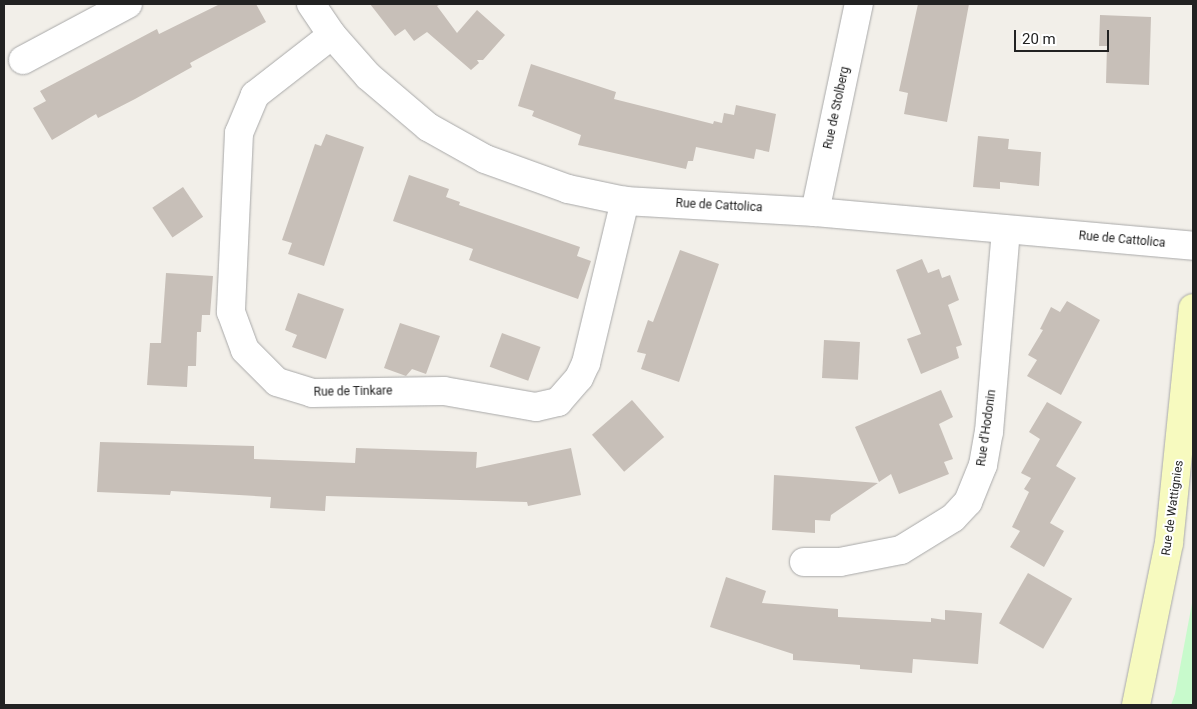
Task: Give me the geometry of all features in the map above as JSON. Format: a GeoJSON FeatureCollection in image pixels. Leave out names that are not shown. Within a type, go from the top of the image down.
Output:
{"type":"FeatureCollection","features":[{"type":"Feature","properties":{"kind":"street"},"geometry":{"type":"LineString","coordinates":[[22,60],[87,13],[128,4]]}},
{"type":"Feature","properties":{"kind":"street","name":"Rue de Cattolica"},"geometry":{"type":"LineString","coordinates":[[311,4],[332,35],[385,92],[459,145],[485,159],[559,186],[625,201],[815,212],[1193,246]]}},
{"type":"Feature","properties":{"kind":"street","name":"Rue de Stolberg"},"geometry":{"type":"LineString","coordinates":[[815,212],[859,4]]}},
{"type":"Feature","properties":{"kind":"street","name":"Rue de Tinkare"},"geometry":{"type":"LineString","coordinates":[[332,35],[255,95],[239,132],[231,312],[245,350],[277,382],[312,393],[444,391],[536,407],[558,402],[579,378],[586,363],[625,201]]}},
{"type":"Feature","properties":{"kind":"street","name":"Rue d'Hodonin"},"geometry":{"type":"LineString","coordinates":[[804,562],[864,559],[901,550],[953,518],[968,502],[983,465],[989,432],[1006,230]]}},
{"type":"Feature","properties":{"kind":"street","name":"Rue de Wattignies"},"geometry":{"type":"LineString","coordinates":[[1136,705],[1169,543],[1193,308]]}},
{"type":"Feature","properties":{"kind":"green space"},"geometry":{"type":"Polygon","coordinates":[[[1193,598],[1193,705],[1171,705],[1175,694],[1193,598]]]}},
{"type":"Feature","properties":{"kind":"building"},"geometry":{"type":"Polygon","coordinates":[[[220,4],[256,4],[266,22],[190,63],[192,67],[135,99],[98,118],[96,114],[52,140],[33,108],[46,101],[40,91],[157,29],[159,34],[220,4]]]}},
{"type":"Feature","properties":{"kind":"building"},"geometry":{"type":"Polygon","coordinates":[[[370,4],[441,4],[437,6],[457,33],[477,10],[505,35],[483,60],[477,60],[479,63],[471,70],[427,32],[414,41],[405,29],[395,36],[370,4]]]}},
{"type":"Feature","properties":{"kind":"building"},"geometry":{"type":"Polygon","coordinates":[[[918,4],[969,4],[947,122],[904,114],[908,93],[899,91],[918,4]]]}},
{"type":"Feature","properties":{"kind":"building"},"geometry":{"type":"Polygon","coordinates":[[[1100,15],[1151,17],[1149,85],[1106,83],[1107,46],[1099,46],[1100,15]]]}},
{"type":"Feature","properties":{"kind":"building"},"geometry":{"type":"Polygon","coordinates":[[[531,64],[616,92],[614,99],[713,124],[714,121],[722,123],[724,113],[734,115],[736,105],[776,114],[769,152],[756,149],[754,159],[696,147],[693,161],[688,161],[686,169],[578,145],[581,135],[532,116],[534,111],[518,106],[531,64]]]}},
{"type":"Feature","properties":{"kind":"building"},"geometry":{"type":"Polygon","coordinates":[[[326,134],[364,147],[324,266],[288,254],[292,243],[282,240],[315,144],[321,146],[326,134]]]}},
{"type":"Feature","properties":{"kind":"building"},"geometry":{"type":"Polygon","coordinates":[[[978,136],[1009,139],[1008,149],[1041,152],[1039,186],[1000,182],[1000,189],[973,187],[978,136]]]}},
{"type":"Feature","properties":{"kind":"building"},"geometry":{"type":"Polygon","coordinates":[[[409,175],[449,189],[446,197],[460,202],[459,205],[580,247],[577,256],[591,261],[578,299],[469,260],[473,249],[393,221],[409,175]]]}},
{"type":"Feature","properties":{"kind":"building"},"geometry":{"type":"Polygon","coordinates":[[[183,187],[203,217],[172,238],[152,208],[183,187]]]}},
{"type":"Feature","properties":{"kind":"building"},"geometry":{"type":"Polygon","coordinates":[[[680,250],[719,264],[679,382],[641,369],[646,354],[637,352],[648,320],[653,322],[680,250]]]}},
{"type":"Feature","properties":{"kind":"building"},"geometry":{"type":"Polygon","coordinates":[[[922,259],[928,273],[939,269],[942,278],[950,275],[959,300],[948,305],[962,345],[956,347],[959,358],[921,374],[907,339],[921,334],[896,270],[922,259]]]}},
{"type":"Feature","properties":{"kind":"building"},"geometry":{"type":"Polygon","coordinates":[[[166,273],[213,276],[210,315],[202,315],[201,332],[197,332],[196,366],[188,366],[187,387],[147,385],[150,343],[161,343],[166,273]]]}},
{"type":"Feature","properties":{"kind":"building"},"geometry":{"type":"Polygon","coordinates":[[[298,293],[344,309],[326,359],[292,347],[297,335],[285,330],[298,293]]]}},
{"type":"Feature","properties":{"kind":"building"},"geometry":{"type":"Polygon","coordinates":[[[1067,301],[1100,320],[1061,395],[1027,376],[1037,360],[1028,355],[1043,330],[1040,329],[1051,307],[1060,312],[1067,301]]]}},
{"type":"Feature","properties":{"kind":"building"},"geometry":{"type":"Polygon","coordinates":[[[400,323],[440,336],[426,374],[412,369],[406,376],[384,368],[400,323]]]}},
{"type":"Feature","properties":{"kind":"building"},"geometry":{"type":"Polygon","coordinates":[[[502,333],[541,347],[528,381],[490,367],[502,333]]]}},
{"type":"Feature","properties":{"kind":"building"},"geometry":{"type":"Polygon","coordinates":[[[824,340],[860,342],[858,380],[822,378],[824,340]]]}},
{"type":"Feature","properties":{"kind":"building"},"geometry":{"type":"Polygon","coordinates":[[[941,390],[953,417],[939,424],[953,459],[944,462],[949,474],[899,494],[891,474],[879,482],[855,427],[941,390]]]}},
{"type":"Feature","properties":{"kind":"building"},"geometry":{"type":"Polygon","coordinates":[[[632,400],[664,437],[624,472],[592,435],[632,400]]]}},
{"type":"Feature","properties":{"kind":"building"},"geometry":{"type":"Polygon","coordinates":[[[1047,402],[1082,422],[1056,466],[1076,478],[1050,523],[1064,531],[1044,567],[1010,547],[1020,531],[1012,527],[1029,492],[1024,489],[1031,478],[1021,473],[1040,439],[1029,432],[1047,402]]]}},
{"type":"Feature","properties":{"kind":"building"},"geometry":{"type":"Polygon","coordinates":[[[100,442],[254,446],[254,459],[355,463],[356,448],[477,452],[476,468],[571,448],[581,495],[528,506],[527,502],[326,496],[325,511],[270,508],[271,497],[171,491],[170,495],[97,492],[100,442]]]}},
{"type":"Feature","properties":{"kind":"building"},"geometry":{"type":"Polygon","coordinates":[[[774,475],[878,483],[831,515],[830,521],[815,520],[815,533],[772,530],[774,475]]]}},
{"type":"Feature","properties":{"kind":"building"},"geometry":{"type":"Polygon","coordinates":[[[1028,573],[1072,598],[1043,649],[999,623],[1028,573]]]}},
{"type":"Feature","properties":{"kind":"building"},"geometry":{"type":"Polygon","coordinates":[[[726,577],[766,591],[762,603],[838,609],[838,617],[931,622],[931,618],[945,620],[945,610],[982,613],[978,664],[913,659],[912,673],[860,669],[860,665],[793,660],[793,654],[710,627],[726,577]]]}}]}
